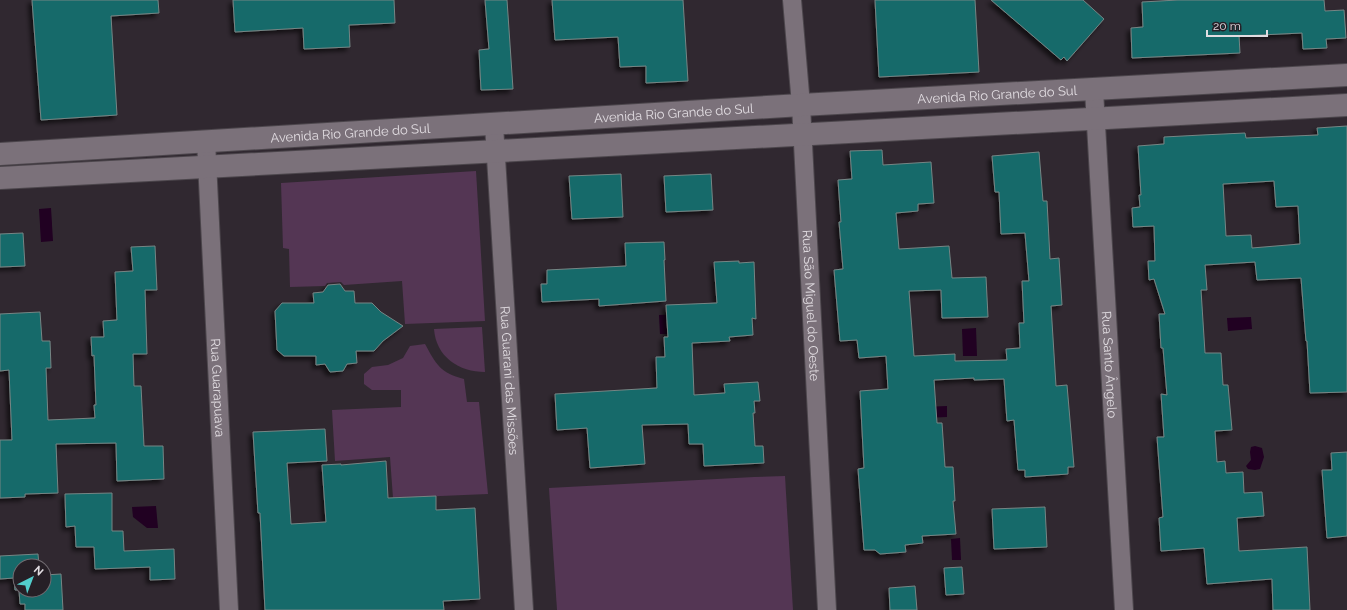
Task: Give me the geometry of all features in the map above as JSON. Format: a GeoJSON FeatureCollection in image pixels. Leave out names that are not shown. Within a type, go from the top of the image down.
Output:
{"type":"FeatureCollection","features":[{"type":"Feature","properties":{"kind":"street","name":"Rua São Miguel do Oeste"},"geometry":{"type":"LineString","coordinates":[[792,0],[801,106],[827,610]]}},
{"type":"Feature","properties":{"kind":"street","name":"Avenida Rio Grande do Sul"},"geometry":{"type":"LineString","coordinates":[[0,154],[1347,75]]}},
{"type":"Feature","properties":{"kind":"street","name":"Rua Santo Ângelo"},"geometry":{"type":"LineString","coordinates":[[1094,90],[1124,610]]}},
{"type":"Feature","properties":{"kind":"street","name":"Avenida Rio Grande do Sul"},"geometry":{"type":"LineString","coordinates":[[0,178],[1347,105]]}},
{"type":"Feature","properties":{"kind":"street","name":"Rua Guarani das Missões"},"geometry":{"type":"LineString","coordinates":[[494,125],[524,610]]}},
{"type":"Feature","properties":{"kind":"street","name":"Rua Guarapuava"},"geometry":{"type":"LineString","coordinates":[[206,141],[229,610]]}},
{"type":"Feature","properties":{"kind":"shaded area"},"geometry":{"type":"Polygon","coordinates":[[[476,171],[485,321],[405,324],[402,281],[344,285],[341,282],[327,283],[325,286],[290,287],[289,249],[283,248],[281,183],[476,171]]]}},
{"type":"Feature","properties":{"kind":"shaded area"},"geometry":{"type":"Polygon","coordinates":[[[51,208],[53,241],[41,242],[39,209],[51,208]]]}},
{"type":"Feature","properties":{"kind":"shaded area"},"geometry":{"type":"Polygon","coordinates":[[[681,314],[677,320],[666,321],[667,334],[660,334],[659,315],[681,314]]]}},
{"type":"Feature","properties":{"kind":"shaded area"},"geometry":{"type":"Polygon","coordinates":[[[1251,317],[1252,329],[1228,331],[1227,318],[1251,317]]]}},
{"type":"Feature","properties":{"kind":"shaded area"},"geometry":{"type":"Polygon","coordinates":[[[482,327],[485,372],[466,369],[450,361],[439,348],[434,329],[482,327]]]}},
{"type":"Feature","properties":{"kind":"shaded area"},"geometry":{"type":"Polygon","coordinates":[[[976,328],[977,356],[963,356],[962,329],[976,328]]]}},
{"type":"Feature","properties":{"kind":"shaded area"},"geometry":{"type":"Polygon","coordinates":[[[425,344],[432,357],[444,371],[464,379],[467,402],[479,402],[488,494],[393,498],[390,457],[335,461],[332,410],[401,407],[401,390],[372,390],[364,384],[364,374],[372,367],[388,365],[403,358],[410,346],[425,344]]]}},
{"type":"Feature","properties":{"kind":"shaded area"},"geometry":{"type":"Polygon","coordinates":[[[947,406],[947,417],[924,418],[923,407],[947,406]]]}},
{"type":"Feature","properties":{"kind":"shaded area"},"geometry":{"type":"Polygon","coordinates":[[[1255,446],[1262,448],[1264,457],[1260,469],[1248,469],[1246,466],[1251,460],[1251,447],[1255,446]]]}},
{"type":"Feature","properties":{"kind":"shaded area"},"geometry":{"type":"Polygon","coordinates":[[[785,476],[793,610],[557,610],[549,488],[785,476]]]}},
{"type":"Feature","properties":{"kind":"shaded area"},"geometry":{"type":"Polygon","coordinates":[[[156,506],[158,528],[147,528],[133,517],[132,507],[156,506]]]}},
{"type":"Feature","properties":{"kind":"shaded area"},"geometry":{"type":"Polygon","coordinates":[[[960,538],[961,560],[952,560],[951,539],[960,538]]]}},
{"type":"Feature","properties":{"kind":"building"},"geometry":{"type":"Polygon","coordinates":[[[32,0],[158,0],[159,13],[111,16],[117,115],[41,120],[32,0]]]}},
{"type":"Feature","properties":{"kind":"building"},"geometry":{"type":"Polygon","coordinates":[[[233,0],[394,0],[395,23],[349,25],[350,47],[304,49],[303,28],[235,32],[233,0]]]}},
{"type":"Feature","properties":{"kind":"building"},"geometry":{"type":"Polygon","coordinates":[[[485,0],[507,0],[513,89],[481,90],[479,50],[489,49],[485,0]]]}},
{"type":"Feature","properties":{"kind":"building"},"geometry":{"type":"Polygon","coordinates":[[[552,0],[683,0],[688,81],[646,83],[646,66],[620,67],[618,37],[555,40],[552,0]]]}},
{"type":"Feature","properties":{"kind":"building"},"geometry":{"type":"Polygon","coordinates":[[[875,0],[975,0],[979,72],[879,77],[875,0]]]}},
{"type":"Feature","properties":{"kind":"building"},"geometry":{"type":"Polygon","coordinates":[[[991,0],[1083,0],[1104,19],[1067,61],[1064,57],[1061,60],[991,0]]]}},
{"type":"Feature","properties":{"kind":"building"},"geometry":{"type":"Polygon","coordinates":[[[1178,0],[1324,0],[1325,11],[1344,10],[1346,38],[1326,39],[1327,48],[1303,49],[1302,33],[1239,36],[1240,53],[1132,58],[1131,28],[1143,27],[1142,2],[1178,0]]]}},
{"type":"Feature","properties":{"kind":"building"},"geometry":{"type":"Polygon","coordinates":[[[1347,126],[1347,392],[1310,393],[1301,278],[1257,280],[1255,262],[1205,265],[1207,290],[1201,290],[1205,353],[1221,353],[1223,385],[1228,385],[1232,430],[1215,431],[1217,462],[1225,461],[1226,473],[1243,472],[1244,493],[1262,492],[1264,516],[1237,518],[1239,551],[1307,547],[1310,610],[1273,610],[1272,579],[1207,584],[1204,548],[1161,551],[1159,518],[1163,517],[1157,437],[1164,437],[1161,394],[1167,395],[1163,348],[1161,348],[1159,314],[1165,314],[1154,279],[1149,280],[1148,261],[1155,261],[1154,226],[1133,227],[1132,208],[1140,207],[1139,195],[1141,195],[1138,146],[1164,144],[1164,137],[1245,133],[1246,138],[1318,135],[1317,128],[1347,126]],[[1274,181],[1223,184],[1226,236],[1251,235],[1252,248],[1300,244],[1298,206],[1276,207],[1274,181]]]}},
{"type":"Feature","properties":{"kind":"building"},"geometry":{"type":"Polygon","coordinates":[[[882,150],[883,165],[931,162],[934,203],[918,204],[918,211],[896,213],[899,249],[949,246],[952,278],[986,277],[988,317],[942,318],[941,290],[909,291],[914,356],[955,354],[955,361],[1007,360],[1006,349],[1020,348],[1019,323],[1024,323],[1022,281],[1029,281],[1025,233],[1001,234],[999,192],[995,192],[992,156],[1039,152],[1043,201],[1047,201],[1050,259],[1059,258],[1062,305],[1051,306],[1056,386],[1067,385],[1074,467],[1068,467],[1068,474],[1025,477],[1025,470],[1018,470],[1014,420],[1007,421],[1004,379],[974,380],[974,378],[934,380],[937,423],[942,423],[945,467],[953,467],[955,501],[953,501],[956,534],[922,536],[923,543],[905,545],[906,552],[880,554],[875,550],[864,550],[858,469],[864,468],[860,391],[888,389],[886,356],[859,358],[857,340],[840,341],[834,270],[843,269],[839,222],[841,222],[838,180],[852,179],[850,151],[882,150]]]}},
{"type":"Feature","properties":{"kind":"building"},"geometry":{"type":"Polygon","coordinates":[[[621,174],[623,217],[572,219],[569,176],[621,174]]]}},
{"type":"Feature","properties":{"kind":"building"},"geometry":{"type":"Polygon","coordinates":[[[711,174],[713,210],[666,212],[664,176],[711,174]]]}},
{"type":"Feature","properties":{"kind":"building"},"geometry":{"type":"Polygon","coordinates":[[[23,233],[25,266],[0,267],[0,234],[23,233]]]}},
{"type":"Feature","properties":{"kind":"building"},"geometry":{"type":"Polygon","coordinates":[[[664,242],[666,301],[599,306],[599,299],[542,302],[541,284],[547,284],[547,270],[626,266],[625,243],[664,242]]]}},
{"type":"Feature","properties":{"kind":"building"},"geometry":{"type":"Polygon","coordinates":[[[155,246],[157,290],[145,290],[147,354],[133,354],[134,386],[141,386],[144,446],[163,446],[164,479],[117,481],[116,443],[56,444],[58,493],[25,494],[25,497],[0,498],[0,440],[12,440],[9,370],[0,371],[0,314],[40,312],[42,341],[50,341],[51,368],[46,368],[48,420],[95,418],[94,405],[96,405],[94,355],[92,356],[91,337],[104,337],[103,321],[117,320],[115,272],[133,271],[131,247],[155,246]]]}},
{"type":"Feature","properties":{"kind":"building"},"geometry":{"type":"Polygon","coordinates":[[[739,261],[739,263],[754,262],[756,319],[752,318],[753,335],[729,337],[730,341],[692,343],[694,395],[725,393],[724,384],[758,382],[760,401],[754,401],[755,413],[753,413],[755,446],[763,446],[764,463],[704,466],[703,444],[689,444],[688,424],[642,425],[645,464],[590,468],[587,428],[557,430],[555,394],[657,388],[656,357],[665,357],[664,337],[668,337],[666,305],[717,303],[714,262],[739,261]]]}},
{"type":"Feature","properties":{"kind":"building"},"geometry":{"type":"Polygon","coordinates":[[[340,284],[345,291],[354,291],[355,303],[372,303],[381,312],[403,326],[383,341],[374,351],[356,351],[357,363],[347,364],[343,371],[330,372],[325,364],[316,365],[316,356],[284,356],[277,350],[275,311],[282,303],[314,303],[313,293],[323,292],[328,285],[340,284]]]}},
{"type":"Feature","properties":{"kind":"building"},"geometry":{"type":"Polygon","coordinates":[[[325,429],[327,461],[287,463],[291,524],[326,522],[322,465],[386,461],[388,498],[436,496],[436,510],[475,508],[480,599],[443,601],[444,610],[265,610],[260,513],[258,513],[253,432],[325,429]]]}},
{"type":"Feature","properties":{"kind":"building"},"geometry":{"type":"Polygon","coordinates":[[[1347,452],[1347,536],[1327,538],[1322,470],[1332,470],[1331,453],[1347,452]]]}},
{"type":"Feature","properties":{"kind":"building"},"geometry":{"type":"Polygon","coordinates":[[[112,493],[112,531],[123,531],[124,551],[174,549],[175,579],[150,580],[150,567],[95,569],[94,547],[76,547],[75,526],[66,527],[65,494],[112,493]]]}},
{"type":"Feature","properties":{"kind":"building"},"geometry":{"type":"Polygon","coordinates":[[[1045,507],[1047,547],[994,549],[992,509],[1045,507]]]}},
{"type":"Feature","properties":{"kind":"building"},"geometry":{"type":"Polygon","coordinates":[[[38,554],[38,558],[12,558],[12,578],[0,579],[0,556],[38,554]]]}},
{"type":"Feature","properties":{"kind":"building"},"geometry":{"type":"Polygon","coordinates":[[[962,567],[964,594],[946,595],[944,568],[962,567]]]}},
{"type":"Feature","properties":{"kind":"building"},"geometry":{"type":"Polygon","coordinates":[[[61,574],[63,610],[25,610],[25,604],[20,604],[20,598],[52,598],[52,575],[61,574]]]}},
{"type":"Feature","properties":{"kind":"building"},"geometry":{"type":"Polygon","coordinates":[[[915,586],[917,610],[890,610],[889,588],[915,586]]]}}]}
